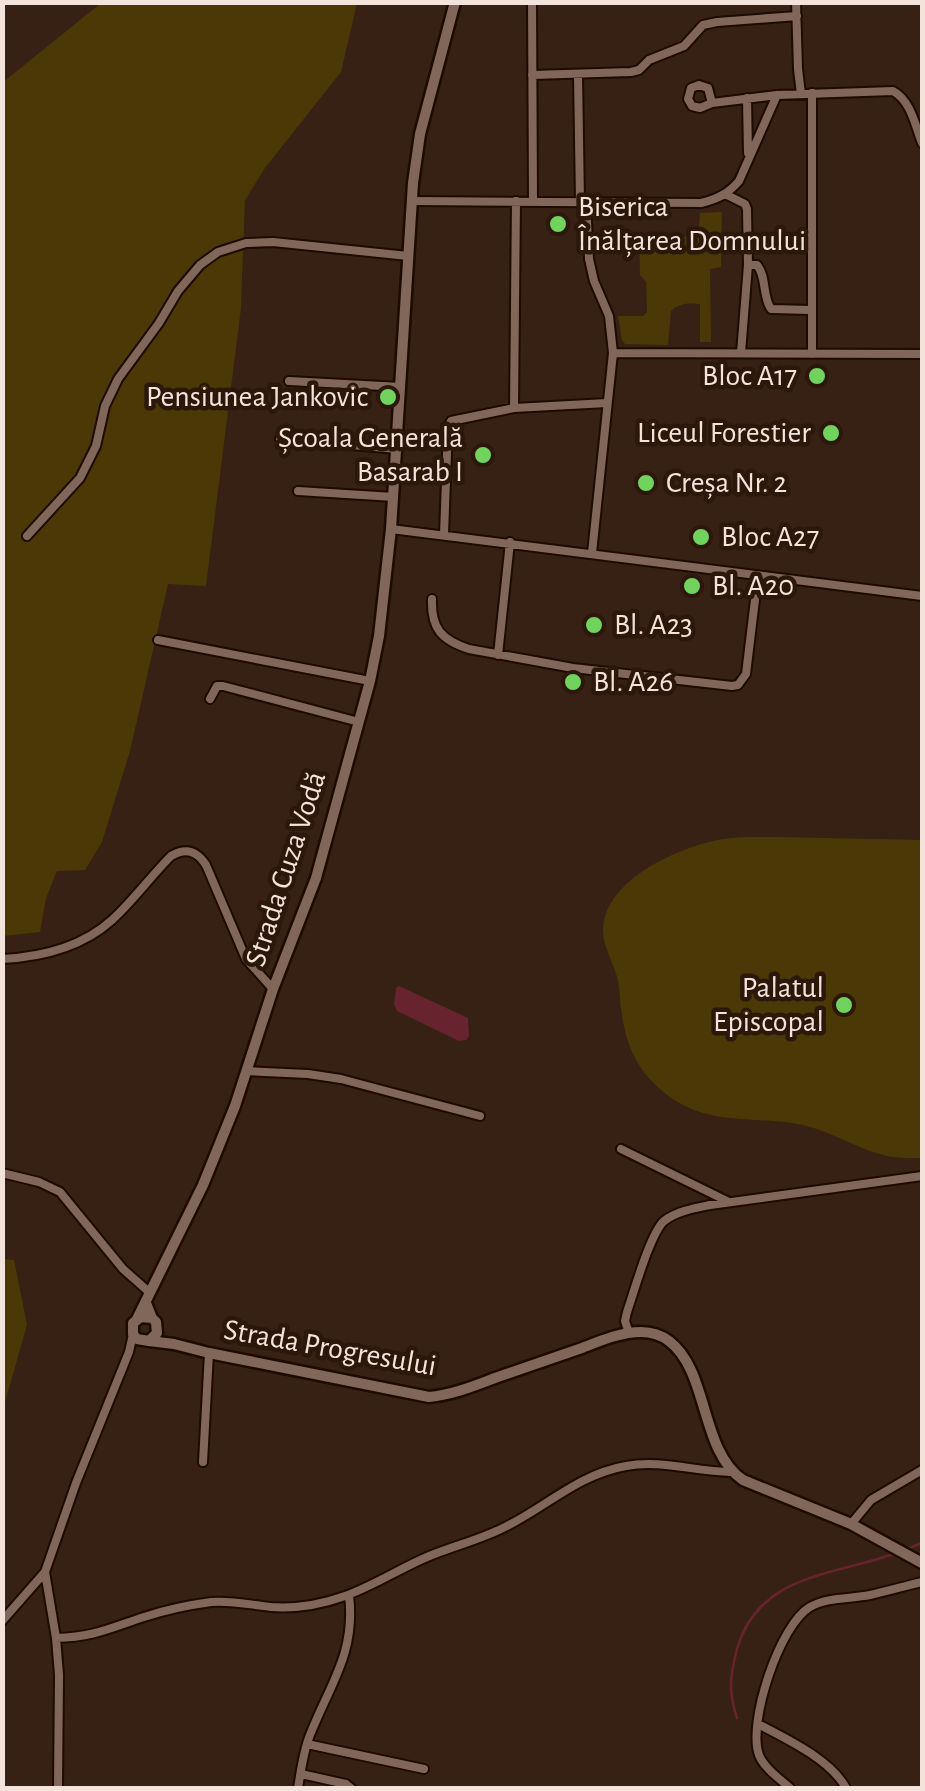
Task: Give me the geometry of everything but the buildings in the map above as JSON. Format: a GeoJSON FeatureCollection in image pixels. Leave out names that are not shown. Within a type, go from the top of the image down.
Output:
{"type":"FeatureCollection","features":[{"type":"Feature","properties":{"kind":"street","name":"Strada Cuza Vodă"},"geometry":{"type":"LineString","coordinates":[[136,1319],[230,1121],[272,989],[316,878],[370,681],[380,636],[394,497],[411,201],[420,134],[455,2]]}},
{"type":"Feature","properties":{"kind":"street"},"geometry":{"type":"LineString","coordinates":[[532,2],[533,201]]}},
{"type":"Feature","properties":{"kind":"street"},"geometry":{"type":"LineString","coordinates":[[796,2],[800,94]]}},
{"type":"Feature","properties":{"kind":"street"},"geometry":{"type":"LineString","coordinates":[[532,75],[638,70],[649,60],[684,46],[698,28],[710,23],[796,16]]}},
{"type":"Feature","properties":{"kind":"street"},"geometry":{"type":"LineString","coordinates":[[578,75],[589,259],[610,316],[613,353],[592,553]]}},
{"type":"Feature","properties":{"kind":"street"},"geometry":{"type":"LineString","coordinates":[[712,103],[777,95],[893,91],[907,103],[922,143]]}},
{"type":"Feature","properties":{"kind":"street"},"geometry":{"type":"LineString","coordinates":[[812,93],[812,354]]}},
{"type":"Feature","properties":{"kind":"street"},"geometry":{"type":"LineString","coordinates":[[411,201],[701,203],[725,194],[739,181],[777,95]]}},
{"type":"Feature","properties":{"kind":"street"},"geometry":{"type":"LineString","coordinates":[[747,98],[748,162]]}},
{"type":"Feature","properties":{"kind":"street"},"geometry":{"type":"LineString","coordinates":[[725,194],[747,209],[748,265],[741,354]]}},
{"type":"Feature","properties":{"kind":"street"},"geometry":{"type":"LineString","coordinates":[[514,408],[516,201]]}},
{"type":"Feature","properties":{"kind":"street"},"geometry":{"type":"LineString","coordinates":[[28,536],[80,478],[118,378],[178,290],[200,265],[218,252],[246,243],[272,242],[408,256]]}},
{"type":"Feature","properties":{"kind":"street"},"geometry":{"type":"LineString","coordinates":[[748,265],[761,269],[771,309],[811,310]]}},
{"type":"Feature","properties":{"kind":"street"},"geometry":{"type":"LineString","coordinates":[[613,353],[922,354]]}},
{"type":"Feature","properties":{"kind":"street"},"geometry":{"type":"LineString","coordinates":[[289,381],[401,387]]}},
{"type":"Feature","properties":{"kind":"street"},"geometry":{"type":"LineString","coordinates":[[444,534],[451,421],[514,408],[607,403]]}},
{"type":"Feature","properties":{"kind":"street"},"geometry":{"type":"LineString","coordinates":[[280,439],[398,449]]}},
{"type":"Feature","properties":{"kind":"street"},"geometry":{"type":"LineString","coordinates":[[298,491],[394,497]]}},
{"type":"Feature","properties":{"kind":"street"},"geometry":{"type":"LineString","coordinates":[[391,528],[922,596]]}},
{"type":"Feature","properties":{"kind":"street"},"geometry":{"type":"LineString","coordinates":[[498,655],[510,542]]}},
{"type":"Feature","properties":{"kind":"street"},"geometry":{"type":"LineString","coordinates":[[432,598],[432,618],[445,638],[469,649],[573,668],[738,685],[746,674],[758,575]]}},
{"type":"Feature","properties":{"kind":"street"},"geometry":{"type":"LineString","coordinates":[[158,640],[370,681]]}},
{"type":"Feature","properties":{"kind":"street"},"geometry":{"type":"LineString","coordinates":[[210,699],[217,686],[224,686],[358,722]]}},
{"type":"Feature","properties":{"kind":"street"},"geometry":{"type":"LineString","coordinates":[[2,959],[43,954],[88,937],[112,920],[171,856],[188,850],[206,865],[246,960],[272,989]]}},
{"type":"Feature","properties":{"kind":"street"},"geometry":{"type":"LineString","coordinates":[[246,1071],[341,1079],[480,1116]]}},
{"type":"Feature","properties":{"kind":"street"},"geometry":{"type":"LineString","coordinates":[[621,1150],[729,1202]]}},
{"type":"Feature","properties":{"kind":"street"},"geometry":{"type":"LineString","coordinates":[[2,1174],[39,1182],[60,1192],[148,1297],[157,1333],[142,1339],[129,1352],[45,1572],[2,1621]]}},
{"type":"Feature","properties":{"kind":"street"},"geometry":{"type":"LineString","coordinates":[[922,1176],[682,1211],[660,1226],[625,1317],[629,1333],[658,1334],[681,1353],[731,1472],[852,1524],[922,1563]]}},
{"type":"Feature","properties":{"kind":"street"},"geometry":{"type":"LineString","coordinates":[[142,1339],[133,1324],[141,1317],[155,1323],[174,1344]]}},
{"type":"Feature","properties":{"kind":"street","name":"Strada Progresului"},"geometry":{"type":"LineString","coordinates":[[142,1339],[429,1397],[629,1333]]}},
{"type":"Feature","properties":{"kind":"street"},"geometry":{"type":"LineString","coordinates":[[203,1462],[209,1352]]}},
{"type":"Feature","properties":{"kind":"street"},"geometry":{"type":"LineString","coordinates":[[56,1638],[97,1634],[162,1612],[213,1602],[313,1607],[500,1530],[578,1482],[604,1471],[656,1464],[731,1472]]}},
{"type":"Feature","properties":{"kind":"street"},"geometry":{"type":"LineString","coordinates":[[852,1524],[871,1500],[922,1470]]}},
{"type":"Feature","properties":{"kind":"street"},"geometry":{"type":"LineString","coordinates":[[45,1572],[56,1638],[58,1788]]}},
{"type":"Feature","properties":{"kind":"street"},"geometry":{"type":"LineString","coordinates":[[790,1788],[758,1754],[758,1724],[771,1667],[798,1616],[823,1602],[922,1582]]}},
{"type":"Feature","properties":{"kind":"street"},"geometry":{"type":"LineString","coordinates":[[298,1788],[306,1744],[348,1646],[352,1617],[349,1595]]}},
{"type":"Feature","properties":{"kind":"street"},"geometry":{"type":"LineString","coordinates":[[758,1724],[833,1770],[846,1788]]}},
{"type":"Feature","properties":{"kind":"street"},"geometry":{"type":"LineString","coordinates":[[306,1744],[424,1770]]}},
{"type":"Feature","properties":{"kind":"street"},"geometry":{"type":"LineString","coordinates":[[300,1774],[351,1788]]}},
{"type":"Feature","properties":{"kind":"shaded area"},"geometry":{"type":"Polygon","coordinates":[[[101,3],[357,3],[341,72],[265,168],[245,200],[241,308],[206,586],[168,584],[130,751],[102,842],[85,870],[57,871],[46,898],[40,932],[3,936],[2,83],[101,3]]]}},
{"type":"Feature","properties":{"kind":"shaded area"},"geometry":{"type":"Polygon","coordinates":[[[722,212],[721,267],[710,269],[711,342],[700,342],[700,304],[692,304],[671,311],[668,345],[625,344],[618,316],[643,316],[647,312],[646,282],[640,275],[639,234],[698,237],[700,213],[722,212]]]}},
{"type":"Feature","properties":{"kind":"shaded area"},"geometry":{"type":"Polygon","coordinates":[[[725,839],[922,840],[922,1158],[880,1154],[798,1124],[697,1111],[653,1083],[630,1046],[618,979],[603,935],[607,911],[630,881],[682,851],[725,839]]]}},
{"type":"Feature","properties":{"kind":"shaded area"},"geometry":{"type":"Polygon","coordinates":[[[399,986],[468,1018],[466,1040],[459,1041],[397,1011],[394,1004],[399,986]]]}},
{"type":"Feature","properties":{"kind":"shaded area"},"geometry":{"type":"Polygon","coordinates":[[[3,1259],[14,1260],[27,1325],[3,1409],[3,1259]]]}},
{"type":"Feature","properties":{"kind":"waterway"},"geometry":{"type":"LineString","coordinates":[[904,1550],[922,1543]]}},
{"type":"Feature","properties":{"kind":"waterway"},"geometry":{"type":"LineString","coordinates":[[737,1718],[731,1692],[737,1649],[762,1605],[802,1581],[896,1553]]}},
{"type":"Feature","properties":{"kind":"place","name":"Biserica Înălțarea Domnului"},"geometry":{"type":"Point","coordinates":[558,224]}},
{"type":"Feature","properties":{"kind":"place","name":"Bloc A17"},"geometry":{"type":"Point","coordinates":[817,376]}},
{"type":"Feature","properties":{"kind":"place","name":"Pensiunea Jankovic"},"geometry":{"type":"Point","coordinates":[388,397]}},
{"type":"Feature","properties":{"kind":"place","name":"Liceul Forestier"},"geometry":{"type":"Point","coordinates":[831,433]}},
{"type":"Feature","properties":{"kind":"place","name":"Școala Generală Basarab I"},"geometry":{"type":"Point","coordinates":[483,455]}},
{"type":"Feature","properties":{"kind":"place","name":"Creșa Nr. 2"},"geometry":{"type":"Point","coordinates":[646,483]}},
{"type":"Feature","properties":{"kind":"place","name":"Bloc A27"},"geometry":{"type":"Point","coordinates":[701,537]}},
{"type":"Feature","properties":{"kind":"place","name":"Bl. A20"},"geometry":{"type":"Point","coordinates":[692,586]}},
{"type":"Feature","properties":{"kind":"place","name":"Bl. A23"},"geometry":{"type":"Point","coordinates":[594,625]}},
{"type":"Feature","properties":{"kind":"place","name":"Bl. A26"},"geometry":{"type":"Point","coordinates":[573,682]}},
{"type":"Feature","properties":{"kind":"place","name":"Palatul Episcopal"},"geometry":{"type":"Point","coordinates":[844,1005]}}]}
